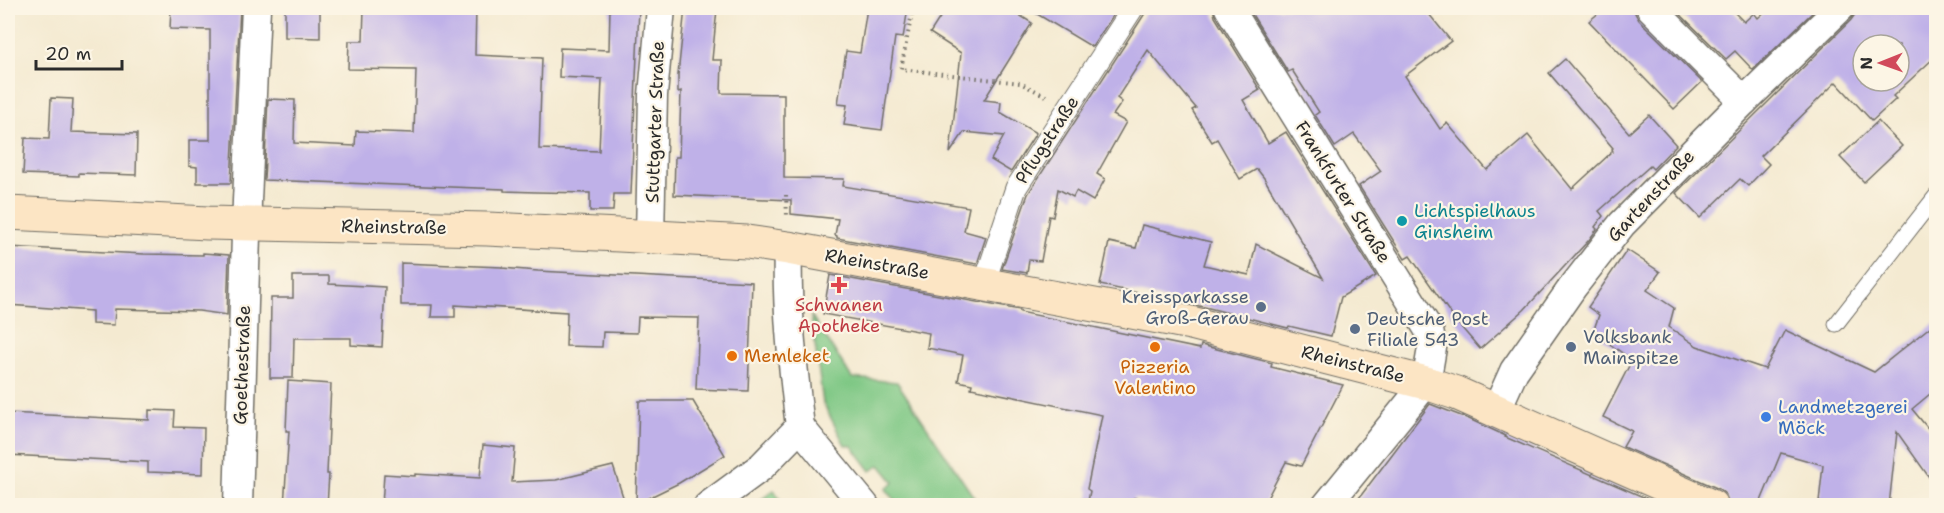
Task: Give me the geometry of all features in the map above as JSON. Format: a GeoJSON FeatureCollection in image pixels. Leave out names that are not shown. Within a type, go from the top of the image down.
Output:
{"type":"FeatureCollection","features":[{"type":"Feature","properties":{"kind":"main road","name":"Rheinstraße"},"geometry":{"type":"LineString","coordinates":[[8,213],[246,224],[487,229],[650,236],[747,242],[788,248],[1191,323],[1426,383],[1496,411],[1711,506]]}},
{"type":"Feature","properties":{"kind":"street","name":"Goethestraße"},"geometry":{"type":"LineString","coordinates":[[238,506],[246,224],[256,8]]}},
{"type":"Feature","properties":{"kind":"street","name":"Stuttgarter Straße"},"geometry":{"type":"LineString","coordinates":[[650,236],[653,95],[661,8]]}},
{"type":"Feature","properties":{"kind":"street","name":"Pflugstraße"},"geometry":{"type":"LineString","coordinates":[[984,284],[1016,188],[1133,8]]}},
{"type":"Feature","properties":{"kind":"street","name":"Frankfurter Straße"},"geometry":{"type":"LineString","coordinates":[[1229,8],[1429,330],[1432,348],[1426,383]]}},
{"type":"Feature","properties":{"kind":"street"},"geometry":{"type":"LineString","coordinates":[[1652,8],[1744,100]]}},
{"type":"Feature","properties":{"kind":"street","name":"Gartenstraße"},"geometry":{"type":"LineString","coordinates":[[1496,411],[1514,371],[1572,288],[1622,224],[1744,100],[1840,8]]}},
{"type":"Feature","properties":{"kind":"street"},"geometry":{"type":"LineString","coordinates":[[788,248],[787,278],[793,369],[800,427],[865,506]]}},
{"type":"Feature","properties":{"kind":"street"},"geometry":{"type":"LineString","coordinates":[[1326,506],[1426,383]]}},
{"type":"Feature","properties":{"kind":"street"},"geometry":{"type":"LineString","coordinates":[[708,506],[761,467],[800,427]]}},
{"type":"Feature","properties":{"kind":"lane"},"geometry":{"type":"LineString","coordinates":[[1836,324],[1936,196]]}},
{"type":"Feature","properties":{"kind":"path"},"geometry":{"type":"LineString","coordinates":[[913,8],[901,69],[1020,83],[1069,106]]}},
{"type":"Feature","properties":{"kind":"path"},"geometry":{"type":"LineString","coordinates":[[786,195],[787,214]]}},
{"type":"Feature","properties":{"kind":"green space"},"geometry":{"type":"Polygon","coordinates":[[[811,315],[852,378],[897,382],[979,505],[899,505],[886,489],[894,482],[880,465],[871,471],[852,446],[845,445],[823,403],[811,315]]]}},
{"type":"Feature","properties":{"kind":"green space"},"geometry":{"type":"Polygon","coordinates":[[[774,490],[784,505],[754,505],[774,490]]]}},
{"type":"Feature","properties":{"kind":"building"},"geometry":{"type":"Polygon","coordinates":[[[171,8],[240,8],[231,183],[197,183],[197,167],[189,166],[189,140],[210,140],[210,30],[170,29],[171,8]]]}},
{"type":"Feature","properties":{"kind":"building"},"geometry":{"type":"Polygon","coordinates":[[[285,8],[320,8],[320,38],[285,37],[285,8]]]}},
{"type":"Feature","properties":{"kind":"building"},"geometry":{"type":"Polygon","coordinates":[[[364,8],[476,8],[475,55],[542,58],[539,149],[599,151],[602,79],[559,77],[560,48],[609,50],[610,8],[639,8],[631,194],[614,194],[613,211],[590,211],[590,193],[264,180],[268,99],[295,100],[294,143],[355,146],[356,131],[414,133],[416,70],[348,69],[349,41],[363,41],[364,8]]]}},
{"type":"Feature","properties":{"kind":"building"},"geometry":{"type":"Polygon","coordinates":[[[685,8],[717,9],[712,60],[722,60],[721,93],[784,94],[784,178],[844,179],[843,186],[969,207],[964,231],[986,237],[977,264],[837,238],[835,235],[838,219],[791,214],[791,200],[674,195],[675,157],[679,157],[681,91],[678,92],[678,75],[685,8]]]}},
{"type":"Feature","properties":{"kind":"building"},"geometry":{"type":"Polygon","coordinates":[[[867,8],[908,8],[903,38],[895,37],[882,130],[844,125],[847,105],[838,104],[846,51],[860,53],[867,8]]]}},
{"type":"Feature","properties":{"kind":"building"},"geometry":{"type":"Polygon","coordinates":[[[946,8],[1008,8],[1032,23],[984,100],[1001,102],[1000,112],[1036,133],[1011,172],[991,160],[1004,136],[964,132],[950,153],[961,53],[930,33],[946,8]]]}},
{"type":"Feature","properties":{"kind":"building"},"geometry":{"type":"Polygon","coordinates":[[[1027,8],[1118,8],[1092,47],[1027,8]]]}},
{"type":"Feature","properties":{"kind":"building"},"geometry":{"type":"Polygon","coordinates":[[[1146,8],[1213,8],[1215,17],[1260,90],[1243,100],[1268,143],[1286,132],[1376,276],[1341,297],[1331,336],[1100,285],[1109,242],[1136,248],[1142,225],[1211,242],[1204,265],[1249,275],[1256,244],[1323,278],[1264,178],[1257,169],[1240,179],[1217,139],[1212,142],[1192,110],[1196,108],[1148,50],[1117,98],[1122,102],[1113,115],[1126,122],[1097,174],[1105,179],[1093,201],[1076,191],[1073,197],[1058,189],[1053,217],[1049,216],[1041,261],[1029,260],[1027,273],[1002,269],[1028,194],[1144,15],[1146,8]]]}},
{"type":"Feature","properties":{"kind":"building"},"geometry":{"type":"Polygon","coordinates":[[[1248,8],[1424,8],[1451,41],[1405,76],[1440,129],[1447,123],[1487,170],[1528,135],[1572,189],[1613,151],[1613,148],[1549,73],[1565,59],[1629,133],[1649,115],[1676,145],[1653,169],[1650,166],[1599,211],[1603,216],[1589,240],[1524,310],[1480,349],[1455,320],[1410,256],[1405,259],[1359,186],[1381,171],[1354,134],[1335,147],[1315,115],[1319,112],[1292,70],[1288,72],[1248,8]]]}},
{"type":"Feature","properties":{"kind":"building"},"geometry":{"type":"Polygon","coordinates":[[[1605,8],[1635,8],[1639,20],[1702,82],[1674,109],[1589,21],[1605,8]]]}},
{"type":"Feature","properties":{"kind":"building"},"geometry":{"type":"Polygon","coordinates":[[[1674,8],[1730,8],[1744,22],[1754,13],[1758,18],[1769,8],[1817,8],[1753,70],[1735,51],[1726,59],[1674,8]]]}},
{"type":"Feature","properties":{"kind":"building"},"geometry":{"type":"Polygon","coordinates":[[[1856,8],[1936,8],[1936,56],[1911,79],[1911,33],[1851,33],[1851,93],[1896,93],[1893,96],[1896,99],[1872,121],[1836,82],[1761,156],[1769,164],[1748,186],[1740,179],[1700,218],[1676,193],[1856,13],[1856,8]]]}},
{"type":"Feature","properties":{"kind":"building"},"geometry":{"type":"Polygon","coordinates":[[[51,98],[73,99],[71,132],[137,134],[136,175],[23,174],[25,138],[49,139],[51,98]]]}},
{"type":"Feature","properties":{"kind":"building"},"geometry":{"type":"Polygon","coordinates":[[[1878,121],[1902,146],[1864,182],[1840,157],[1878,121]]]}},
{"type":"Feature","properties":{"kind":"building"},"geometry":{"type":"Polygon","coordinates":[[[8,247],[144,254],[229,255],[227,315],[199,311],[115,309],[114,325],[92,324],[92,311],[8,305],[8,247]]]}},
{"type":"Feature","properties":{"kind":"building"},"geometry":{"type":"Polygon","coordinates":[[[1627,250],[1660,272],[1647,290],[1674,308],[1669,327],[1697,346],[1765,369],[1785,330],[1874,372],[1936,322],[1936,389],[1912,409],[1936,438],[1936,487],[1897,432],[1889,506],[1838,506],[1819,502],[1823,465],[1781,453],[1759,506],[1729,506],[1726,495],[1719,489],[1623,447],[1632,431],[1603,417],[1632,360],[1593,332],[1599,315],[1588,307],[1627,250]]]}},
{"type":"Feature","properties":{"kind":"building"},"geometry":{"type":"Polygon","coordinates":[[[401,263],[752,282],[748,391],[696,389],[699,318],[638,317],[637,333],[603,332],[602,347],[566,346],[567,312],[455,305],[455,317],[431,317],[432,305],[401,305],[401,263]]]}},
{"type":"Feature","properties":{"kind":"building"},"geometry":{"type":"Polygon","coordinates":[[[830,275],[1020,310],[1020,312],[1200,349],[1201,345],[1272,363],[1271,367],[1343,385],[1301,466],[1286,462],[1263,506],[1169,506],[1134,498],[1132,506],[1087,506],[1090,491],[1087,489],[1102,415],[971,388],[972,384],[958,381],[963,355],[927,348],[929,333],[823,314],[830,275]]]}},
{"type":"Feature","properties":{"kind":"building"},"geometry":{"type":"Polygon","coordinates":[[[293,276],[329,276],[329,284],[385,287],[382,347],[351,345],[351,338],[294,338],[293,378],[270,378],[271,298],[293,298],[293,276]]]}},
{"type":"Feature","properties":{"kind":"building"},"geometry":{"type":"Polygon","coordinates":[[[288,381],[331,384],[327,506],[284,506],[289,431],[286,431],[288,381]]]}},
{"type":"Feature","properties":{"kind":"building"},"geometry":{"type":"Polygon","coordinates":[[[639,401],[693,401],[725,455],[679,483],[636,504],[639,401]]]}},
{"type":"Feature","properties":{"kind":"building"},"geometry":{"type":"Polygon","coordinates":[[[1430,404],[1469,419],[1664,506],[1353,506],[1430,404]]]}},
{"type":"Feature","properties":{"kind":"building"},"geometry":{"type":"Polygon","coordinates":[[[149,410],[175,411],[174,427],[204,428],[203,474],[148,472],[148,462],[8,455],[8,413],[149,420],[149,410]]]}},
{"type":"Feature","properties":{"kind":"building"},"geometry":{"type":"Polygon","coordinates":[[[483,445],[515,448],[512,482],[556,480],[613,466],[626,506],[382,506],[384,474],[480,478],[483,445]]]}},
{"type":"Feature","properties":{"kind":"place","name":"Lichtspielhaus Ginsheim"},"geometry":{"type":"Point","coordinates":[1402,221]}},
{"type":"Feature","properties":{"kind":"place","name":"Schwanen Apotheke"},"geometry":{"type":"Point","coordinates":[839,285]}},
{"type":"Feature","properties":{"kind":"place","name":"Kreissparkasse Groß-Gerau"},"geometry":{"type":"Point","coordinates":[1261,307]}},
{"type":"Feature","properties":{"kind":"place","name":"Deutsche Post Filiale 543"},"geometry":{"type":"Point","coordinates":[1355,329]}},
{"type":"Feature","properties":{"kind":"place","name":"Pizzeria Valentino"},"geometry":{"type":"Point","coordinates":[1155,347]}},
{"type":"Feature","properties":{"kind":"place","name":"Volksbank Mainspitze"},"geometry":{"type":"Point","coordinates":[1571,347]}},
{"type":"Feature","properties":{"kind":"place","name":"Memleket"},"geometry":{"type":"Point","coordinates":[732,356]}},
{"type":"Feature","properties":{"kind":"place","name":"Landmetzgerei Möck"},"geometry":{"type":"Point","coordinates":[1766,417]}}]}
